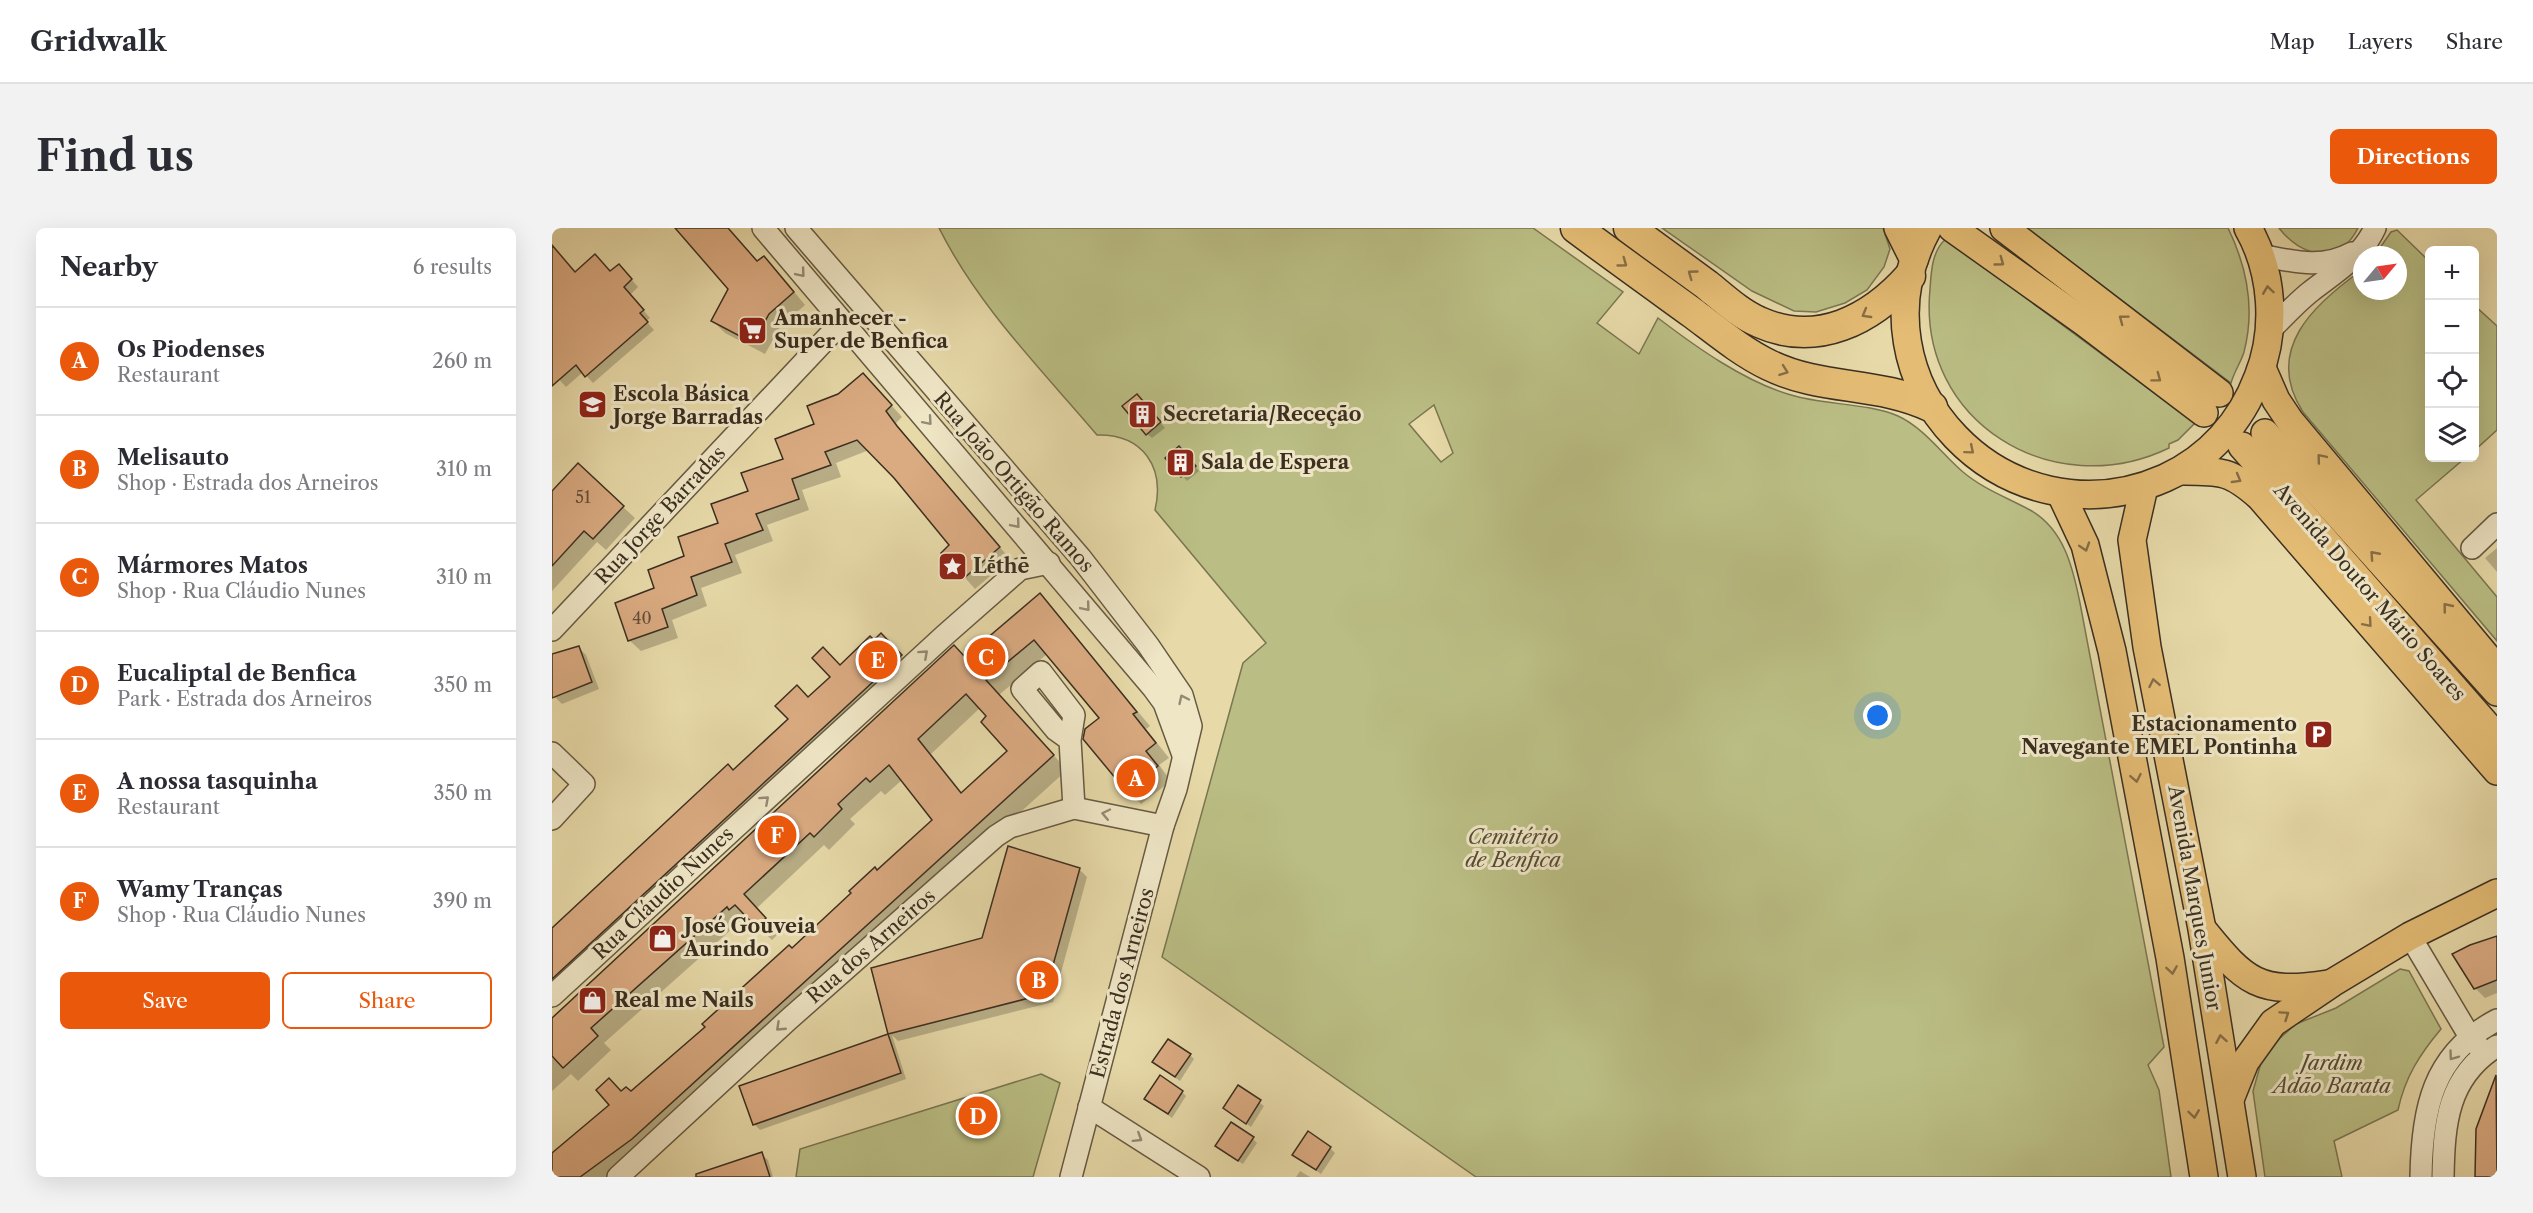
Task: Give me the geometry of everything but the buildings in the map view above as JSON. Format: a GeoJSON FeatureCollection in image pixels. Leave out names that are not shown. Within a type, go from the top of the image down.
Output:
{"type":"FeatureCollection","features":[{"type":"Feature","properties":{"kind":"highway"},"geometry":{"type":"LineString","coordinates":[[1576,228],[1739,347],[1770,365],[1800,377],[1840,385],[1883,389],[1932,407]]}},
{"type":"Feature","properties":{"kind":"highway"},"geometry":{"type":"LineString","coordinates":[[1629,228],[1757,321],[1807,333],[1828,331],[1850,324],[1873,311],[1893,295],[1912,268]]}},
{"type":"Feature","properties":{"kind":"main road"},"geometry":{"type":"LineString","coordinates":[[1898,228],[1912,268]]}},
{"type":"Feature","properties":{"kind":"main road"},"geometry":{"type":"LineString","coordinates":[[1928,228],[1912,268],[1906,321],[1908,343],[1917,376],[1932,407],[1956,439],[1987,465],[2022,483],[2061,494],[2089,496],[2117,494],[2144,487],[2180,471],[2222,438],[2239,417],[2262,368],[2269,331],[2270,305],[2260,255],[2248,228]]}},
{"type":"Feature","properties":{"kind":"main road"},"geometry":{"type":"LineString","coordinates":[[1952,228],[2084,322],[2212,403],[2004,228]]}},
{"type":"Feature","properties":{"kind":"main road"},"geometry":{"type":"LineString","coordinates":[[2262,368],[2276,400],[2290,421],[2497,669]]}},
{"type":"Feature","properties":{"kind":"main road","name":"Avenida Doutor Mário Soares"},"geometry":{"type":"LineString","coordinates":[[2497,692],[2254,440],[2497,737]]}},
{"type":"Feature","properties":{"kind":"main road"},"geometry":{"type":"LineString","coordinates":[[2180,471],[2217,471],[2233,476],[2260,497],[2497,771]]}},
{"type":"Feature","properties":{"kind":"main road","name":"Avenida Marques Junior"},"geometry":{"type":"LineString","coordinates":[[2144,487],[2132,540],[2148,647],[2202,929],[2231,1097],[2242,1177]]}},
{"type":"Feature","properties":{"kind":"main road","name":"Avenida Marques Junior"},"geometry":{"type":"LineString","coordinates":[[2061,494],[2085,545],[2112,651],[2179,1014],[2204,1177]]}},
{"type":"Feature","properties":{"kind":"main road"},"geometry":{"type":"LineString","coordinates":[[2231,1097],[2246,1062],[2273,1023],[2332,983],[2410,936],[2495,893]]}},
{"type":"Feature","properties":{"kind":"main road"},"geometry":{"type":"LineString","coordinates":[[2202,929],[2238,971],[2262,984],[2279,988],[2301,988],[2332,983]]}},
{"type":"Feature","properties":{"kind":"street","name":"Rua João Ortigão Ramos"},"geometry":{"type":"LineString","coordinates":[[763,228],[1049,562],[1164,703],[1184,755]]}},
{"type":"Feature","properties":{"kind":"street","name":"Rua João Ortigão Ramos"},"geometry":{"type":"LineString","coordinates":[[796,228],[1080,557],[1148,645],[1182,695],[1188,709],[1191,726],[1176,789]]}},
{"type":"Feature","properties":{"kind":"street"},"geometry":{"type":"LineString","coordinates":[[2364,246],[2375,228]]}},
{"type":"Feature","properties":{"kind":"street"},"geometry":{"type":"LineString","coordinates":[[2260,255],[2301,263],[2324,264],[2353,252]]}},
{"type":"Feature","properties":{"kind":"street"},"geometry":{"type":"LineString","coordinates":[[2269,331],[2308,294],[2343,269],[2353,258]]}},
{"type":"Feature","properties":{"kind":"street","name":"Rua Jorge Barradas"},"geometry":{"type":"LineString","coordinates":[[552,630],[842,322]]}},
{"type":"Feature","properties":{"kind":"street"},"geometry":{"type":"LineString","coordinates":[[2472,548],[2497,524]]}},
{"type":"Feature","properties":{"kind":"street","name":"Rua Cláudio Nunes"},"geometry":{"type":"LineString","coordinates":[[552,996],[1020,569],[1049,562]]}},
{"type":"Feature","properties":{"kind":"street"},"geometry":{"type":"LineString","coordinates":[[1070,740],[1074,808]]}},
{"type":"Feature","properties":{"kind":"street"},"geometry":{"type":"LineString","coordinates":[[552,753],[584,784],[552,819]]}},
{"type":"Feature","properties":{"kind":"street","name":"Estrada dos Arneiros"},"geometry":{"type":"LineString","coordinates":[[1071,1177],[1164,826],[1176,789]]}},
{"type":"Feature","properties":{"kind":"street","name":"Rua dos Arneiros"},"geometry":{"type":"LineString","coordinates":[[618,1177],[788,1020],[996,836],[1010,827],[1074,808],[1164,826]]}},
{"type":"Feature","properties":{"kind":"street"},"geometry":{"type":"LineString","coordinates":[[2410,936],[2470,1037],[2492,1050],[2461,1081],[2451,1104],[2445,1124],[2443,1177]]}},
{"type":"Feature","properties":{"kind":"street"},"geometry":{"type":"LineString","coordinates":[[2421,1177],[2422,1132],[2429,1099],[2449,1060],[2470,1037],[2497,1020]]}},
{"type":"Feature","properties":{"kind":"street"},"geometry":{"type":"LineString","coordinates":[[1089,1107],[1197,1177]]}},
{"type":"Feature","properties":{"kind":"green space","name":"Cemitério de Benfica"},"geometry":{"type":"Polygon","coordinates":[[[939,228],[1533,228],[1623,292],[1597,323],[1639,354],[1658,318],[1688,340],[1756,382],[1791,395],[1873,409],[1898,416],[1916,427],[1971,478],[2042,518],[2065,550],[2080,603],[2164,1047],[2148,1065],[2159,1090],[2171,1177],[1476,1177],[1162,957],[1243,663],[1266,643],[1155,510],[1157,480],[1147,456],[1127,440],[1097,435],[991,310],[955,257],[939,228]],[[1434,405],[1409,424],[1441,462],[1453,453],[1434,405]]]}},
{"type":"Feature","properties":{"kind":"green space"},"geometry":{"type":"Polygon","coordinates":[[[1662,228],[1883,228],[1890,249],[1884,267],[1867,290],[1845,303],[1816,312],[1794,311],[1752,291],[1662,228]]]}},
{"type":"Feature","properties":{"kind":"green space"},"geometry":{"type":"Polygon","coordinates":[[[2026,228],[2228,228],[2240,258],[2249,305],[2244,352],[2231,383],[2026,228]]]}},
{"type":"Feature","properties":{"kind":"green space"},"geometry":{"type":"Polygon","coordinates":[[[2279,228],[2358,228],[2341,248],[2320,253],[2298,246],[2279,228]]]}},
{"type":"Feature","properties":{"kind":"green space"},"geometry":{"type":"Polygon","coordinates":[[[2397,230],[2425,257],[2425,462],[2460,462],[2416,500],[2497,597],[2497,641],[2303,412],[2292,389],[2289,368],[2291,349],[2312,314],[2344,283],[2353,276],[2353,300],[2407,300],[2407,246],[2381,246],[2391,232],[2397,230]]]}},
{"type":"Feature","properties":{"kind":"green space"},"geometry":{"type":"Polygon","coordinates":[[[1946,239],[2195,423],[2178,440],[2169,444],[2169,448],[2125,463],[2081,465],[2039,457],[2001,439],[1969,413],[1946,378],[1932,336],[1930,289],[1932,269],[1935,255],[1946,239]]]}},
{"type":"Feature","properties":{"kind":"green space"},"geometry":{"type":"Polygon","coordinates":[[[2479,310],[2497,326],[2497,430],[2479,446],[2479,310]]]}},
{"type":"Feature","properties":{"kind":"green space","name":"Jardim Adão Barata"},"geometry":{"type":"Polygon","coordinates":[[[2400,969],[2409,971],[2441,1029],[2414,1066],[2398,1110],[2334,1141],[2342,1177],[2265,1177],[2253,1091],[2262,1059],[2296,1024],[2336,1008],[2400,969]]]}},
{"type":"Feature","properties":{"kind":"green space"},"geometry":{"type":"Polygon","coordinates":[[[1041,1074],[1060,1083],[1033,1177],[796,1177],[800,1149],[1041,1074]]]}},
{"type":"Feature","properties":{"kind":"place","name":"Amanhecer - Super de Benfica"},"geometry":{"type":"Point","coordinates":[753,330]}},
{"type":"Feature","properties":{"kind":"place","name":"Escola Básica Jorge Barradas"},"geometry":{"type":"Point","coordinates":[592,405]}},
{"type":"Feature","properties":{"kind":"place","name":"Secretaria/Receção"},"geometry":{"type":"Point","coordinates":[1142,414]}},
{"type":"Feature","properties":{"kind":"place","name":"Sala de Espera"},"geometry":{"type":"Point","coordinates":[1180,462]}},
{"type":"Feature","properties":{"kind":"place","name":"Lḗthē"},"geometry":{"type":"Point","coordinates":[952,566]}},
{"type":"Feature","properties":{"kind":"place","name":"Mármores Matos"},"geometry":{"type":"Point","coordinates":[986,657]}},
{"type":"Feature","properties":{"kind":"place","name":"A nossa tasquinha"},"geometry":{"type":"Point","coordinates":[878,660]}},
{"type":"Feature","properties":{"kind":"place","name":"Estacionamento Navegante EMEL Pontinha"},"geometry":{"type":"Point","coordinates":[2318,735]}},
{"type":"Feature","properties":{"kind":"place","name":"Os Piodenses"},"geometry":{"type":"Point","coordinates":[1136,778]}},
{"type":"Feature","properties":{"kind":"place","name":"Wamy Tranças"},"geometry":{"type":"Point","coordinates":[777,835]}},
{"type":"Feature","properties":{"kind":"place","name":"José Gouveia Aurindo"},"geometry":{"type":"Point","coordinates":[663,938]}},
{"type":"Feature","properties":{"kind":"place","name":"Melisauto"},"geometry":{"type":"Point","coordinates":[1039,980]}},
{"type":"Feature","properties":{"kind":"place","name":"Real me Nails"},"geometry":{"type":"Point","coordinates":[593,1000]}},
{"type":"Feature","properties":{"kind":"place","name":"Eucaliptal de Benfica"},"geometry":{"type":"Point","coordinates":[978,1116]}}]}
